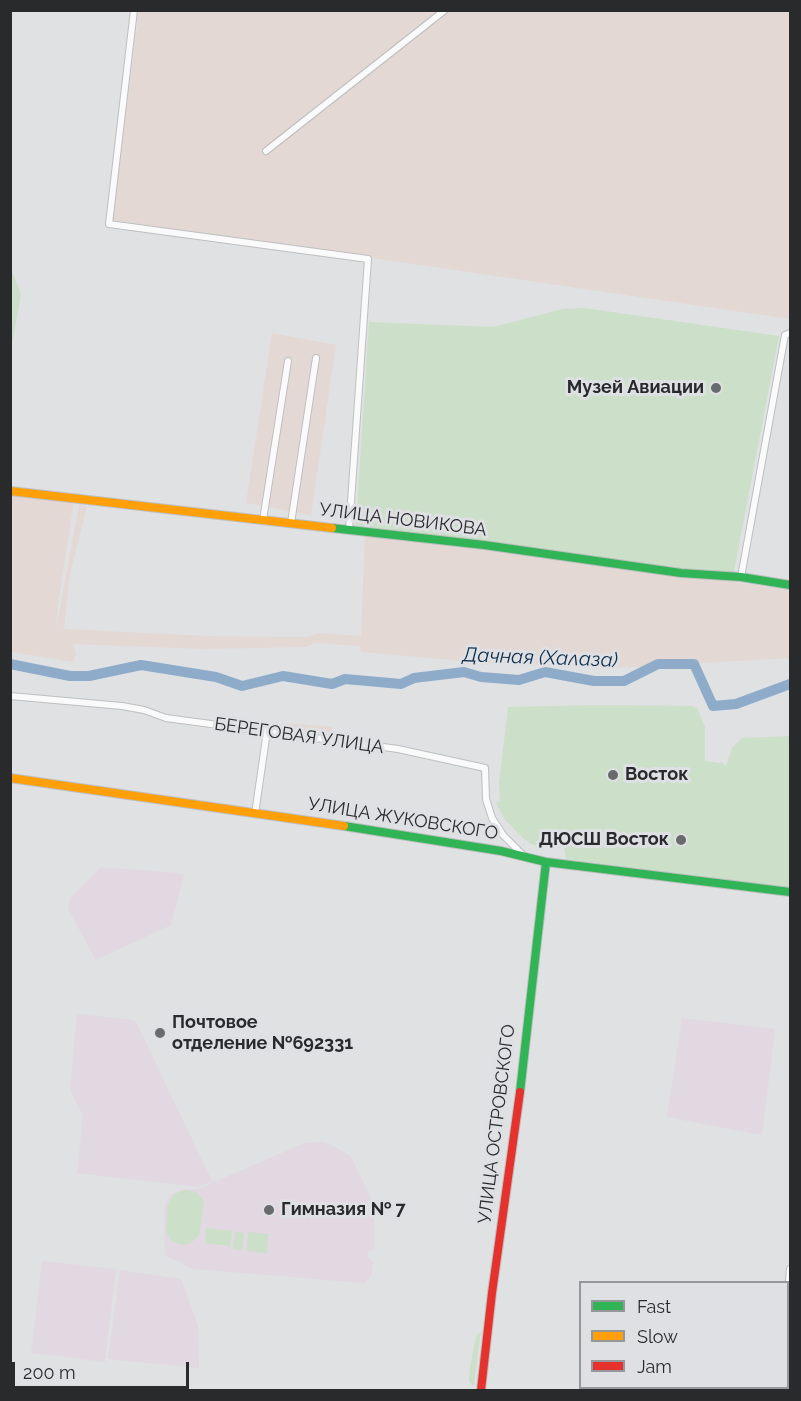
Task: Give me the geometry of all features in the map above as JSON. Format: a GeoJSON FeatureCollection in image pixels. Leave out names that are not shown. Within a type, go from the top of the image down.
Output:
{"type":"FeatureCollection","features":[{"type":"Feature","properties":{"kind":"main road","name":"УЛИЦА НОВИКОВА"},"geometry":{"type":"LineString","coordinates":[[10,490],[484,545],[681,573],[741,577],[790,585]]}},
{"type":"Feature","properties":{"kind":"main road","name":"УЛИЦА ЖУКОВСКОГО"},"geometry":{"type":"LineString","coordinates":[[10,778],[501,850],[546,862],[790,892]]}},
{"type":"Feature","properties":{"kind":"main road","name":"УЛИЦА ОСТРОВСКОГО"},"geometry":{"type":"LineString","coordinates":[[481,1390],[520,1092],[546,862]]}},
{"type":"Feature","properties":{"kind":"street"},"geometry":{"type":"LineString","coordinates":[[134,10],[109,224],[368,259],[349,530]]}},
{"type":"Feature","properties":{"kind":"street"},"geometry":{"type":"LineString","coordinates":[[266,151],[445,10]]}},
{"type":"Feature","properties":{"kind":"street"},"geometry":{"type":"LineString","coordinates":[[741,577],[786,335],[790,333]]}},
{"type":"Feature","properties":{"kind":"street"},"geometry":{"type":"LineString","coordinates":[[291,523],[316,358]]}},
{"type":"Feature","properties":{"kind":"street"},"geometry":{"type":"LineString","coordinates":[[263,520],[288,361]]}},
{"type":"Feature","properties":{"kind":"street","name":"БЕРЕГОВАЯ УЛИЦА"},"geometry":{"type":"LineString","coordinates":[[10,696],[122,706],[144,710],[165,718],[398,749],[485,768],[486,799],[492,818],[503,835],[526,858]]}},
{"type":"Feature","properties":{"kind":"street"},"geometry":{"type":"LineString","coordinates":[[255,814],[267,731]]}},
{"type":"Feature","properties":{"kind":"shaded area"},"geometry":{"type":"Polygon","coordinates":[[[139,11],[790,11],[790,319],[112,220],[139,11]]]}},
{"type":"Feature","properties":{"kind":"shaded area"},"geometry":{"type":"Polygon","coordinates":[[[272,333],[336,345],[311,515],[246,503],[272,333]]]}},
{"type":"Feature","properties":{"kind":"shaded area"},"geometry":{"type":"Polygon","coordinates":[[[10,492],[74,501],[56,630],[79,505],[87,506],[70,574],[64,629],[207,636],[308,637],[318,633],[361,636],[365,536],[488,547],[790,590],[790,658],[616,668],[487,663],[361,652],[360,646],[315,643],[307,647],[204,649],[72,644],[76,653],[73,662],[11,652],[10,492]]]}},
{"type":"Feature","properties":{"kind":"shaded area"},"geometry":{"type":"Polygon","coordinates":[[[282,723],[332,727],[331,733],[281,729],[282,723]]]}},
{"type":"Feature","properties":{"kind":"shaded area"},"geometry":{"type":"Polygon","coordinates":[[[101,867],[184,875],[171,925],[96,960],[68,909],[70,898],[101,867]]]}},
{"type":"Feature","properties":{"kind":"shaded area"},"geometry":{"type":"Polygon","coordinates":[[[77,1014],[135,1020],[212,1181],[198,1187],[77,1173],[83,1116],[70,1090],[77,1014]]]}},
{"type":"Feature","properties":{"kind":"shaded area"},"geometry":{"type":"Polygon","coordinates":[[[682,1018],[775,1029],[762,1135],[667,1117],[682,1018]]]}},
{"type":"Feature","properties":{"kind":"shaded area","name":"Гимназия № 7"},"geometry":{"type":"Polygon","coordinates":[[[321,1142],[332,1145],[351,1157],[374,1205],[374,1249],[368,1251],[368,1257],[373,1262],[372,1274],[364,1283],[193,1269],[165,1255],[164,1208],[170,1195],[185,1189],[198,1189],[305,1143],[321,1142]]]}},
{"type":"Feature","properties":{"kind":"shaded area"},"geometry":{"type":"Polygon","coordinates":[[[42,1261],[116,1269],[105,1362],[31,1353],[42,1261]]]}},
{"type":"Feature","properties":{"kind":"shaded area"},"geometry":{"type":"Polygon","coordinates":[[[120,1270],[181,1279],[198,1326],[199,1368],[108,1359],[120,1270]]]}},
{"type":"Feature","properties":{"kind":"green space"},"geometry":{"type":"Polygon","coordinates":[[[11,269],[21,294],[11,349],[11,269]]]}},
{"type":"Feature","properties":{"kind":"green space"},"geometry":{"type":"Polygon","coordinates":[[[584,308],[779,336],[733,576],[356,525],[369,322],[493,327],[563,309],[584,308]]]}},
{"type":"Feature","properties":{"kind":"green space","name":"Восток"},"geometry":{"type":"Polygon","coordinates":[[[692,706],[697,708],[705,727],[705,761],[722,762],[726,766],[732,748],[742,738],[790,736],[790,888],[566,859],[564,848],[543,848],[524,839],[505,820],[496,803],[500,801],[499,784],[508,707],[692,706]]]}},
{"type":"Feature","properties":{"kind":"green space"},"geometry":{"type":"Polygon","coordinates":[[[184,1190],[196,1192],[204,1201],[199,1235],[191,1243],[181,1245],[172,1241],[166,1231],[168,1204],[175,1194],[184,1190]]]}},
{"type":"Feature","properties":{"kind":"green space"},"geometry":{"type":"Polygon","coordinates":[[[206,1228],[232,1231],[230,1246],[205,1243],[206,1228]]]}},
{"type":"Feature","properties":{"kind":"green space"},"geometry":{"type":"Polygon","coordinates":[[[235,1232],[244,1233],[242,1250],[233,1249],[235,1232]]]}},
{"type":"Feature","properties":{"kind":"green space"},"geometry":{"type":"Polygon","coordinates":[[[248,1232],[268,1234],[267,1253],[247,1251],[248,1232]]]}},
{"type":"Feature","properties":{"kind":"green space"},"geometry":{"type":"Polygon","coordinates":[[[481,1332],[474,1385],[472,1386],[469,1380],[470,1368],[476,1336],[481,1332]]]}},
{"type":"Feature","properties":{"kind":"waterway","name":"Дачная (Халаза)"},"geometry":{"type":"LineString","coordinates":[[10,664],[70,676],[89,676],[141,665],[216,677],[242,686],[283,676],[332,684],[345,679],[401,684],[414,678],[464,672],[481,677],[519,680],[545,672],[594,681],[624,681],[658,664],[694,664],[713,706],[736,704],[790,684]]}},
{"type":"Feature","properties":{"kind":"traffic: fast"},"geometry":{"type":"LineString","coordinates":[[332,528],[484,545],[681,573],[741,577],[790,585]]}},
{"type":"Feature","properties":{"kind":"traffic: fast"},"geometry":{"type":"LineString","coordinates":[[344,826],[501,851],[546,862],[790,892]]}},
{"type":"Feature","properties":{"kind":"traffic: fast"},"geometry":{"type":"LineString","coordinates":[[520,1092],[546,862]]}},
{"type":"Feature","properties":{"kind":"traffic: slow"},"geometry":{"type":"LineString","coordinates":[[10,491],[332,528]]}},
{"type":"Feature","properties":{"kind":"traffic: slow"},"geometry":{"type":"LineString","coordinates":[[10,778],[344,826]]}},
{"type":"Feature","properties":{"kind":"traffic: jam"},"geometry":{"type":"LineString","coordinates":[[481,1390],[520,1092]]}},
{"type":"Feature","properties":{"kind":"place","name":"Музей Авиации"},"geometry":{"type":"Point","coordinates":[716,388]}},
{"type":"Feature","properties":{"kind":"place","name":"Восток"},"geometry":{"type":"Point","coordinates":[613,775]}},
{"type":"Feature","properties":{"kind":"place","name":"ДЮСШ Восток"},"geometry":{"type":"Point","coordinates":[681,840]}},
{"type":"Feature","properties":{"kind":"place","name":"Почтовое отделение №692331"},"geometry":{"type":"Point","coordinates":[160,1033]}},
{"type":"Feature","properties":{"kind":"place","name":"Гимназия № 7"},"geometry":{"type":"Point","coordinates":[269,1210]}}]}
